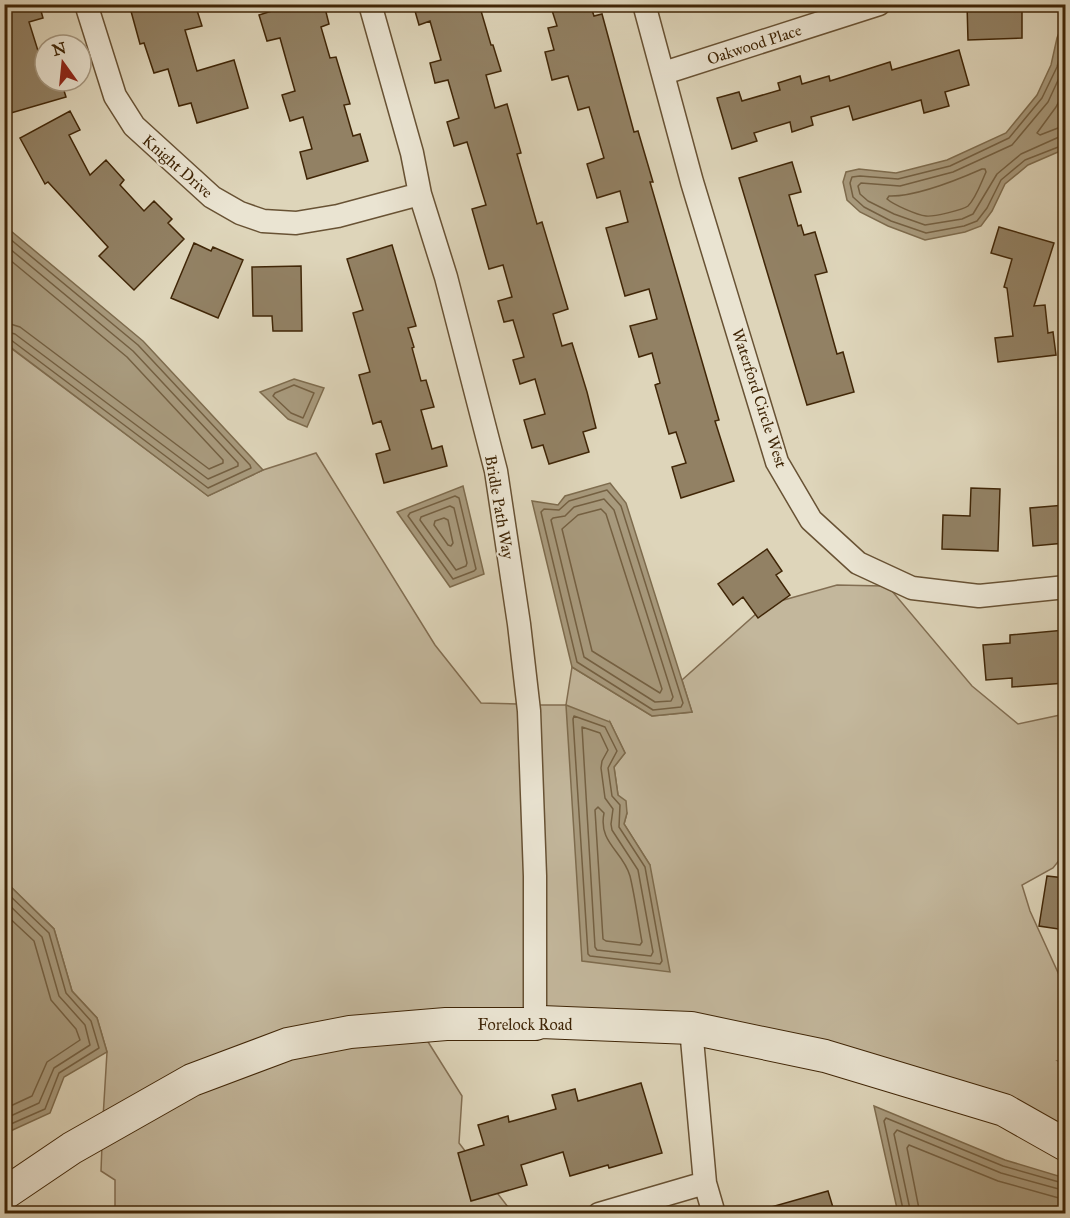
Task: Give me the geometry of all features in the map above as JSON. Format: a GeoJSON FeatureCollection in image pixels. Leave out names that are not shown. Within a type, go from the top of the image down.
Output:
{"type":"FeatureCollection","features":[{"type":"Feature","properties":{"kind":"street","name":"Knight Drive"},"geometry":{"type":"LineString","coordinates":[[86,4],[115,96],[134,126],[212,197],[240,213],[263,221],[296,223],[338,216],[420,194]]}},
{"type":"Feature","properties":{"kind":"street","name":"Bridle Path Way"},"geometry":{"type":"LineString","coordinates":[[370,4],[420,194],[446,277],[496,471],[519,624],[529,711],[535,876],[535,1024]]}},
{"type":"Feature","properties":{"kind":"street","name":"Waterford Circle West"},"geometry":{"type":"LineString","coordinates":[[644,4],[693,182],[777,462],[811,520],[858,563],[912,588],[978,596],[1065,587]]}},
{"type":"Feature","properties":{"kind":"street","name":"Oakwood Place"},"geometry":{"type":"LineString","coordinates":[[664,73],[879,4]]}},
{"type":"Feature","properties":{"kind":"street","name":"Forelock Road"},"geometry":{"type":"LineString","coordinates":[[4,1194],[72,1148],[192,1080],[288,1044],[350,1032],[446,1024],[535,1024],[541,1022],[691,1028],[825,1056],[1004,1110],[1065,1145]]}},
{"type":"Feature","properties":{"kind":"street"},"geometry":{"type":"LineString","coordinates":[[691,1028],[705,1183],[714,1214]]}},
{"type":"Feature","properties":{"kind":"street"},"geometry":{"type":"LineString","coordinates":[[599,1214],[705,1183]]}},
{"type":"Feature","properties":{"kind":"shaded area"},"geometry":{"type":"Polygon","coordinates":[[[4,343],[208,496],[263,470],[316,453],[435,645],[481,703],[518,704],[525,875],[525,1013],[349,1021],[103,1118],[107,1052],[97,1018],[72,991],[54,929],[11,887],[5,887],[4,343]]]}},
{"type":"Feature","properties":{"kind":"shaded area"},"geometry":{"type":"Polygon","coordinates":[[[837,585],[883,586],[892,591],[972,686],[1018,724],[1065,714],[1065,853],[1053,868],[1022,885],[1030,911],[1065,988],[1065,1061],[1058,1061],[1065,1065],[1065,1126],[1039,1118],[545,1011],[538,705],[566,705],[572,667],[652,716],[692,712],[682,680],[766,605],[837,585]],[[610,722],[582,961],[650,865],[624,824],[627,813],[618,795],[614,767],[625,753],[610,722]]]}},
{"type":"Feature","properties":{"kind":"shaded area"},"geometry":{"type":"Polygon","coordinates":[[[425,1037],[462,1096],[459,1143],[508,1207],[503,1214],[115,1213],[115,1180],[101,1171],[102,1144],[196,1091],[290,1055],[425,1037]]]}},
{"type":"Feature","properties":{"kind":"water"},"geometry":{"type":"Polygon","coordinates":[[[1065,18],[1065,149],[1028,165],[1005,184],[992,211],[981,226],[965,232],[925,240],[860,212],[847,200],[843,182],[846,172],[859,169],[896,173],[947,160],[1006,133],[1037,95],[1051,65],[1057,38],[1065,18]]]}},
{"type":"Feature","properties":{"kind":"water"},"geometry":{"type":"Polygon","coordinates":[[[5,226],[143,341],[263,470],[208,496],[5,343],[5,226]]]}},
{"type":"Feature","properties":{"kind":"water"},"geometry":{"type":"Polygon","coordinates":[[[294,379],[324,388],[307,427],[288,419],[260,392],[294,379]]]}},
{"type":"Feature","properties":{"kind":"water"},"geometry":{"type":"Polygon","coordinates":[[[610,483],[626,503],[692,712],[652,716],[572,667],[532,501],[558,505],[565,496],[610,483]]]}},
{"type":"Feature","properties":{"kind":"water"},"geometry":{"type":"Polygon","coordinates":[[[463,486],[484,574],[450,587],[397,512],[463,486]]]}},
{"type":"Feature","properties":{"kind":"water"},"geometry":{"type":"Polygon","coordinates":[[[566,705],[610,722],[625,753],[614,767],[618,795],[626,801],[627,813],[624,824],[650,865],[670,972],[582,961],[566,705]]]}},
{"type":"Feature","properties":{"kind":"water"},"geometry":{"type":"Polygon","coordinates":[[[4,887],[11,887],[54,929],[72,991],[97,1018],[107,1052],[64,1077],[50,1113],[6,1133],[4,887]]]}},
{"type":"Feature","properties":{"kind":"water"},"geometry":{"type":"Polygon","coordinates":[[[874,1106],[1005,1160],[1065,1178],[1065,1213],[898,1213],[874,1106]]]}},
{"type":"Feature","properties":{"kind":"building"},"geometry":{"type":"Polygon","coordinates":[[[4,4],[39,4],[43,18],[29,22],[33,35],[33,93],[65,93],[66,97],[4,115],[4,86],[10,84],[4,66],[4,4]]]}},
{"type":"Feature","properties":{"kind":"building"},"geometry":{"type":"Polygon","coordinates":[[[129,4],[195,4],[202,26],[185,30],[197,71],[234,60],[248,108],[197,123],[191,103],[179,106],[168,69],[154,73],[144,43],[140,44],[129,4]]]}},
{"type":"Feature","properties":{"kind":"building"},"geometry":{"type":"Polygon","coordinates":[[[294,4],[324,4],[329,24],[321,27],[330,58],[336,57],[350,104],[344,105],[353,136],[360,134],[368,161],[307,179],[300,152],[312,149],[303,117],[290,121],[282,95],[295,91],[280,38],[267,41],[259,15],[294,4]]]}},
{"type":"Feature","properties":{"kind":"building"},"geometry":{"type":"Polygon","coordinates":[[[413,4],[479,4],[501,71],[486,75],[495,108],[507,104],[521,153],[517,154],[537,224],[542,222],[568,309],[553,314],[562,346],[572,343],[587,392],[596,428],[583,432],[589,452],[549,464],[543,445],[532,448],[524,420],[545,414],[535,379],[520,384],[513,360],[524,357],[513,320],[504,322],[498,301],[512,297],[503,265],[489,269],[472,209],[486,205],[467,142],[454,146],[447,122],[459,118],[448,80],[435,83],[430,63],[441,60],[430,21],[419,25],[413,4]]]}},
{"type":"Feature","properties":{"kind":"building"},"geometry":{"type":"Polygon","coordinates":[[[550,4],[590,4],[594,16],[602,14],[634,132],[638,131],[653,182],[650,182],[719,420],[715,421],[734,481],[681,498],[672,467],[686,463],[676,432],[669,434],[655,385],[660,383],[652,353],[639,357],[630,326],[657,319],[649,289],[625,296],[606,228],[628,222],[620,191],[597,198],[587,164],[604,158],[589,107],[578,110],[568,76],[552,80],[545,52],[554,50],[548,28],[557,26],[550,4]]]}},
{"type":"Feature","properties":{"kind":"building"},"geometry":{"type":"Polygon","coordinates":[[[967,4],[1022,6],[1022,38],[968,40],[967,4]]]}},
{"type":"Feature","properties":{"kind":"building"},"geometry":{"type":"Polygon","coordinates":[[[959,50],[969,85],[945,92],[949,106],[924,113],[921,100],[853,120],[849,106],[811,117],[813,125],[792,132],[790,122],[754,133],[757,141],[732,149],[717,98],[739,92],[742,101],[780,90],[778,83],[800,76],[802,84],[829,76],[830,81],[890,62],[892,70],[959,50]]]}},
{"type":"Feature","properties":{"kind":"building"},"geometry":{"type":"Polygon","coordinates":[[[70,111],[80,130],[69,135],[90,175],[106,160],[124,180],[120,185],[144,211],[154,201],[172,219],[168,223],[184,239],[134,290],[99,256],[108,247],[48,182],[45,184],[20,138],[70,111]]]}},
{"type":"Feature","properties":{"kind":"building"},"geometry":{"type":"Polygon","coordinates":[[[792,162],[801,192],[789,195],[798,226],[801,225],[804,235],[815,232],[827,272],[815,275],[837,354],[843,352],[854,392],[807,405],[739,178],[792,162]]]}},
{"type":"Feature","properties":{"kind":"building"},"geometry":{"type":"Polygon","coordinates":[[[999,227],[1054,243],[1034,306],[1045,305],[1048,333],[1053,332],[1056,355],[998,362],[995,338],[1013,336],[1007,288],[1004,287],[1012,259],[991,253],[999,227]]]}},
{"type":"Feature","properties":{"kind":"building"},"geometry":{"type":"Polygon","coordinates":[[[194,243],[211,251],[213,247],[243,260],[218,318],[171,298],[194,243]]]}},
{"type":"Feature","properties":{"kind":"building"},"geometry":{"type":"Polygon","coordinates":[[[392,245],[416,326],[408,328],[414,347],[412,348],[421,381],[426,380],[434,407],[421,410],[432,449],[442,446],[447,466],[384,483],[376,454],[390,450],[381,421],[373,424],[359,375],[370,372],[353,313],[363,310],[347,259],[392,245]]]}},
{"type":"Feature","properties":{"kind":"building"},"geometry":{"type":"Polygon","coordinates":[[[301,266],[302,331],[273,331],[272,316],[253,316],[252,267],[301,266]]]}},
{"type":"Feature","properties":{"kind":"building"},"geometry":{"type":"Polygon","coordinates":[[[971,488],[1000,489],[998,551],[942,549],[943,515],[970,516],[971,488]]]}},
{"type":"Feature","properties":{"kind":"building"},"geometry":{"type":"Polygon","coordinates":[[[1065,505],[1065,543],[1033,546],[1030,508],[1065,505]]]}},
{"type":"Feature","properties":{"kind":"building"},"geometry":{"type":"Polygon","coordinates":[[[767,549],[782,571],[776,575],[790,595],[758,618],[743,597],[733,605],[718,584],[767,549]]]}},
{"type":"Feature","properties":{"kind":"building"},"geometry":{"type":"Polygon","coordinates":[[[1065,630],[1065,683],[1012,687],[1012,678],[986,680],[983,645],[1010,643],[1010,635],[1065,630]]]}},
{"type":"Feature","properties":{"kind":"building"},"geometry":{"type":"Polygon","coordinates":[[[1047,876],[1065,878],[1065,930],[1039,926],[1047,876]]]}},
{"type":"Feature","properties":{"kind":"building"},"geometry":{"type":"Polygon","coordinates":[[[641,1083],[662,1153],[570,1176],[563,1152],[521,1165],[527,1185],[471,1201],[458,1153],[484,1145],[478,1125],[508,1116],[509,1122],[556,1109],[552,1095],[575,1089],[578,1101],[641,1083]]]}},
{"type":"Feature","properties":{"kind":"building"},"geometry":{"type":"Polygon","coordinates":[[[828,1191],[835,1214],[764,1214],[764,1209],[828,1191]]]}}]}
